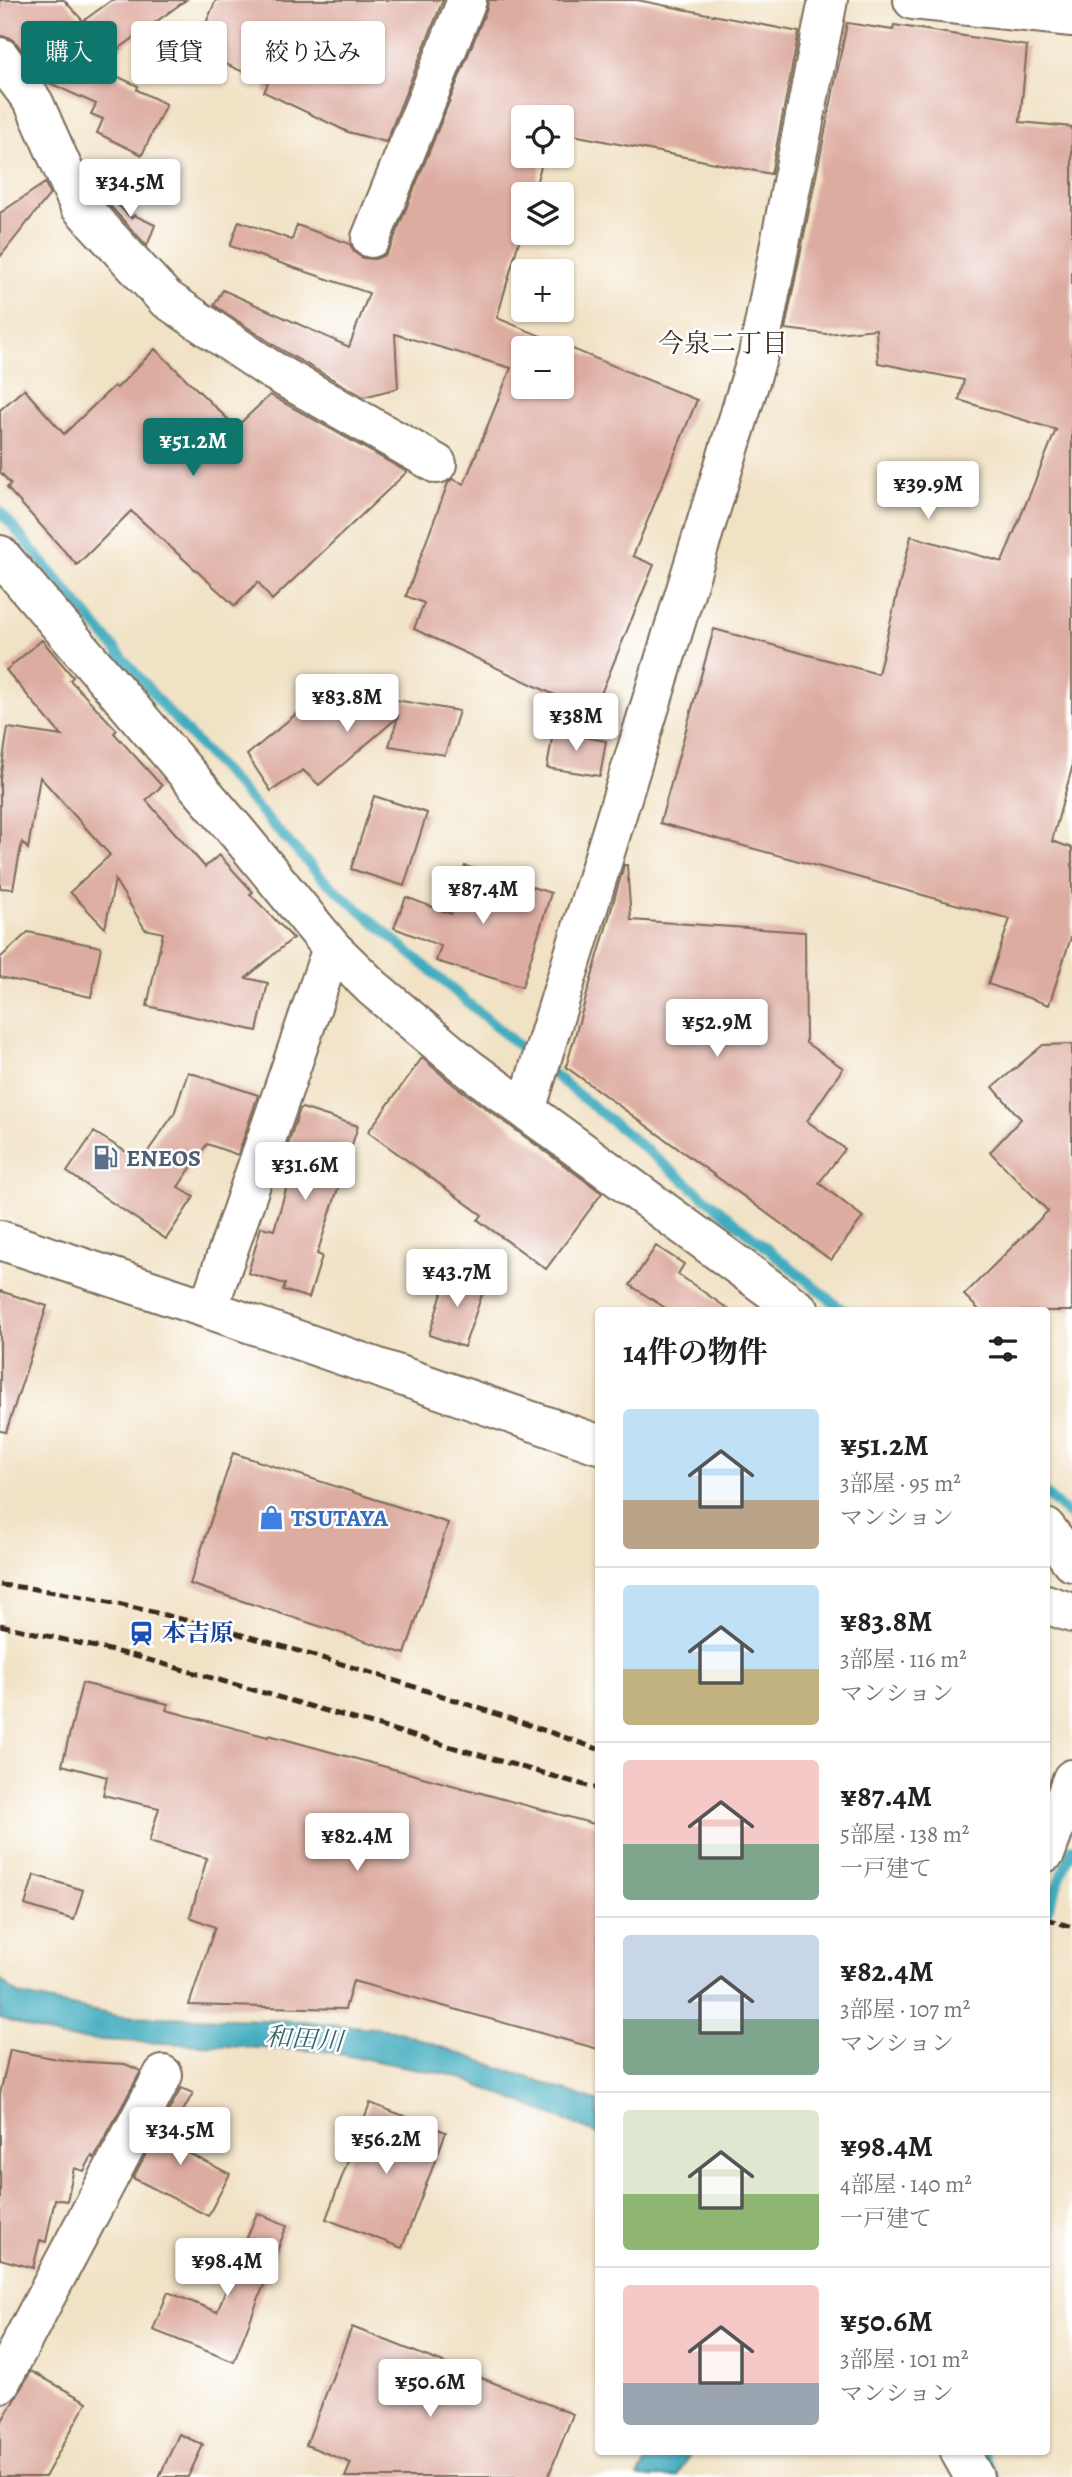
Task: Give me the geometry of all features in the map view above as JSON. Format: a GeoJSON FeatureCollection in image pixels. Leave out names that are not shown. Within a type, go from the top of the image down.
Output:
{"type":"FeatureCollection","features":[{"type":"Feature","properties":{"kind":"street"},"geometry":{"type":"LineString","coordinates":[[371,238],[467,0]]}},
{"type":"Feature","properties":{"kind":"street"},"geometry":{"type":"LineString","coordinates":[[526,1110],[758,355],[828,0]]}},
{"type":"Feature","properties":{"kind":"street"},"geometry":{"type":"LineString","coordinates":[[913,0],[1072,16]]}},
{"type":"Feature","properties":{"kind":"street"},"geometry":{"type":"LineString","coordinates":[[0,57],[34,103],[79,205],[166,298],[268,368],[437,464]]}},
{"type":"Feature","properties":{"kind":"street"},"geometry":{"type":"LineString","coordinates":[[4,560],[237,831],[332,948],[373,988],[467,1067],[795,1307]]}},
{"type":"Feature","properties":{"kind":"street"},"geometry":{"type":"LineString","coordinates":[[0,602],[4,560]]}},
{"type":"Feature","properties":{"kind":"street"},"geometry":{"type":"LineString","coordinates":[[208,1309],[332,948]]}},
{"type":"Feature","properties":{"kind":"street"},"geometry":{"type":"LineString","coordinates":[[0,1240],[595,1440]]}},
{"type":"Feature","properties":{"kind":"street"},"geometry":{"type":"LineString","coordinates":[[1050,1533],[1072,1562]]}},
{"type":"Feature","properties":{"kind":"street"},"geometry":{"type":"LineString","coordinates":[[1050,1605],[1072,1613]]}},
{"type":"Feature","properties":{"kind":"street"},"geometry":{"type":"LineString","coordinates":[[1050,1841],[1072,1779]]}},
{"type":"Feature","properties":{"kind":"street"},"geometry":{"type":"LineString","coordinates":[[0,2383],[12,2334],[163,2075]]}},
{"type":"Feature","properties":{"kind":"street"},"geometry":{"type":"LineString","coordinates":[[962,2455],[974,2477]]}},
{"type":"Feature","properties":{"kind":"water","name":"和田川"},"geometry":{"type":"Polygon","coordinates":[[[0,1980],[19,1995],[118,2016],[300,2021],[393,2030],[595,2101],[595,2133],[456,2076],[323,2051],[61,2038],[0,2018],[0,1980]]]}},
{"type":"Feature","properties":{"kind":"water"},"geometry":{"type":"Polygon","coordinates":[[[649,2455],[689,2455],[677,2477],[638,2477],[649,2455]]]}},
{"type":"Feature","properties":{"kind":"building"},"geometry":{"type":"Polygon","coordinates":[[[0,0],[64,0],[83,21],[21,21],[21,49],[9,37],[0,36],[0,0]]]}},
{"type":"Feature","properties":{"kind":"building"},"geometry":{"type":"Polygon","coordinates":[[[112,0],[186,0],[157,21],[131,21],[131,40],[117,50],[117,21],[83,21],[112,0]]]}},
{"type":"Feature","properties":{"kind":"building"},"geometry":{"type":"Polygon","coordinates":[[[216,0],[443,0],[386,142],[348,132],[264,92],[268,84],[385,84],[385,21],[241,21],[241,71],[227,65],[227,21],[207,21],[216,0]]]}},
{"type":"Feature","properties":{"kind":"building"},"geometry":{"type":"Polygon","coordinates":[[[488,0],[637,0],[799,32],[771,174],[574,135],[574,105],[511,105],[511,168],[541,168],[536,182],[511,182],[511,245],[518,245],[514,259],[511,259],[511,269],[497,318],[541,336],[511,336],[511,368],[395,334],[398,388],[364,397],[280,349],[214,305],[223,290],[349,347],[369,293],[230,246],[239,221],[292,240],[297,225],[350,244],[354,252],[363,258],[375,259],[385,255],[391,246],[488,0]]]}},
{"type":"Feature","properties":{"kind":"building"},"geometry":{"type":"Polygon","coordinates":[[[847,23],[893,30],[894,25],[1027,46],[1020,122],[1072,127],[1072,768],[1052,841],[1072,848],[1072,934],[1049,1005],[988,984],[1010,919],[660,823],[714,629],[878,674],[911,536],[1002,562],[1056,430],[959,400],[964,380],[878,363],[876,329],[826,334],[785,329],[847,23]]]}},
{"type":"Feature","properties":{"kind":"building"},"geometry":{"type":"Polygon","coordinates":[[[117,76],[138,86],[137,90],[166,104],[142,155],[97,133],[103,119],[91,114],[96,104],[52,84],[117,84],[117,76]]]}},
{"type":"Feature","properties":{"kind":"building"},"geometry":{"type":"Polygon","coordinates":[[[93,180],[131,218],[134,215],[155,225],[147,246],[98,193],[93,180]]]}},
{"type":"Feature","properties":{"kind":"building"},"geometry":{"type":"Polygon","coordinates":[[[45,183],[50,194],[0,257],[0,213],[45,183]]]}},
{"type":"Feature","properties":{"kind":"building"},"geometry":{"type":"Polygon","coordinates":[[[155,349],[236,427],[270,395],[407,472],[272,600],[258,582],[235,606],[131,511],[77,565],[7,488],[11,484],[0,472],[0,410],[24,389],[64,434],[114,386],[117,388],[155,349]]]}},
{"type":"Feature","properties":{"kind":"building"},"geometry":{"type":"Polygon","coordinates":[[[574,350],[697,400],[633,556],[654,565],[593,713],[414,629],[424,603],[406,596],[448,483],[452,479],[464,484],[511,368],[511,399],[574,399],[574,350]]]}},
{"type":"Feature","properties":{"kind":"building"},"geometry":{"type":"Polygon","coordinates":[[[42,640],[73,677],[70,680],[117,730],[114,733],[162,786],[146,800],[205,867],[219,855],[253,892],[250,894],[293,938],[246,978],[268,983],[257,1031],[147,1006],[163,933],[145,929],[115,880],[105,928],[70,892],[110,855],[40,777],[28,849],[22,842],[13,889],[0,888],[0,778],[8,728],[62,736],[6,670],[42,640]]]}},
{"type":"Feature","properties":{"kind":"building"},"geometry":{"type":"Polygon","coordinates":[[[327,688],[459,711],[445,755],[389,746],[398,717],[319,785],[303,770],[271,791],[247,755],[327,688]]]}},
{"type":"Feature","properties":{"kind":"building"},"geometry":{"type":"Polygon","coordinates":[[[554,727],[585,732],[583,737],[606,741],[600,776],[547,768],[554,727]]]}},
{"type":"Feature","properties":{"kind":"building"},"geometry":{"type":"Polygon","coordinates":[[[374,796],[427,813],[404,886],[351,869],[374,796]]]}},
{"type":"Feature","properties":{"kind":"building"},"geometry":{"type":"Polygon","coordinates":[[[624,865],[627,865],[631,920],[805,932],[806,1043],[843,1068],[807,1121],[845,1149],[819,1183],[863,1217],[831,1260],[566,1067],[624,865]]]}},
{"type":"Feature","properties":{"kind":"building"},"geometry":{"type":"Polygon","coordinates":[[[465,866],[551,893],[522,987],[436,961],[441,946],[394,928],[406,897],[451,914],[465,866]]]}},
{"type":"Feature","properties":{"kind":"building"},"geometry":{"type":"Polygon","coordinates":[[[28,932],[101,947],[91,997],[0,977],[0,958],[28,932]]]}},
{"type":"Feature","properties":{"kind":"building"},"geometry":{"type":"Polygon","coordinates":[[[1072,1044],[1072,1311],[1050,1311],[1050,1307],[976,1307],[964,1295],[1048,1211],[990,1152],[1021,1119],[993,1087],[1043,1045],[1072,1044]]]}},
{"type":"Feature","properties":{"kind":"building"},"geometry":{"type":"Polygon","coordinates":[[[422,1058],[454,1085],[602,1193],[546,1269],[478,1220],[482,1215],[368,1132],[422,1058]]]}},
{"type":"Feature","properties":{"kind":"building","name":"ENEOS"},"geometry":{"type":"Polygon","coordinates":[[[188,1072],[258,1095],[238,1155],[207,1144],[178,1187],[194,1197],[166,1239],[67,1172],[94,1132],[141,1161],[174,1114],[188,1072]]]}},
{"type":"Feature","properties":{"kind":"building"},"geometry":{"type":"Polygon","coordinates":[[[302,1108],[358,1126],[317,1254],[322,1256],[309,1298],[283,1290],[285,1284],[248,1273],[261,1227],[274,1230],[292,1169],[281,1165],[302,1108]]]}},
{"type":"Feature","properties":{"kind":"building"},"geometry":{"type":"Polygon","coordinates":[[[656,1246],[684,1264],[678,1274],[725,1307],[664,1307],[630,1285],[656,1246]]]}},
{"type":"Feature","properties":{"kind":"building"},"geometry":{"type":"Polygon","coordinates":[[[449,1271],[486,1283],[464,1347],[429,1335],[449,1271]]]}},
{"type":"Feature","properties":{"kind":"building"},"geometry":{"type":"Polygon","coordinates":[[[0,1291],[47,1306],[6,1432],[0,1431],[0,1291]]]}},
{"type":"Feature","properties":{"kind":"building"},"geometry":{"type":"Polygon","coordinates":[[[233,1453],[448,1523],[405,1654],[190,1584],[233,1453]]]}},
{"type":"Feature","properties":{"kind":"building"},"geometry":{"type":"Polygon","coordinates":[[[82,1683],[168,1704],[166,1710],[268,1737],[269,1735],[595,1824],[595,2048],[353,1981],[345,2009],[189,2005],[215,1927],[190,1917],[207,1858],[149,1842],[159,1808],[103,1795],[107,1777],[62,1765],[82,1683]]]}},
{"type":"Feature","properties":{"kind":"building"},"geometry":{"type":"Polygon","coordinates":[[[34,1875],[83,1890],[74,1920],[25,1905],[34,1875]]]}},
{"type":"Feature","properties":{"kind":"building"},"geometry":{"type":"Polygon","coordinates":[[[10,2050],[69,2061],[125,2064],[141,2071],[94,2158],[92,2156],[84,2171],[74,2168],[67,2201],[55,2199],[46,2242],[40,2240],[33,2268],[0,2259],[0,2094],[10,2050]]]}},
{"type":"Feature","properties":{"kind":"building"},"geometry":{"type":"Polygon","coordinates":[[[181,2088],[193,2093],[166,2142],[230,2174],[208,2216],[133,2178],[181,2088]]]}},
{"type":"Feature","properties":{"kind":"building"},"geometry":{"type":"Polygon","coordinates":[[[370,2103],[446,2132],[402,2248],[326,2219],[370,2103]]]}},
{"type":"Feature","properties":{"kind":"building"},"geometry":{"type":"Polygon","coordinates":[[[257,2213],[287,2225],[234,2362],[153,2330],[168,2292],[217,2312],[257,2213]]]}},
{"type":"Feature","properties":{"kind":"building"},"geometry":{"type":"Polygon","coordinates":[[[352,2327],[573,2414],[548,2477],[345,2477],[351,2463],[306,2445],[352,2327]]]}},
{"type":"Feature","properties":{"kind":"building"},"geometry":{"type":"Polygon","coordinates":[[[31,2371],[87,2402],[45,2477],[0,2477],[0,2424],[31,2371]]]}},
{"type":"Feature","properties":{"kind":"building"},"geometry":{"type":"Polygon","coordinates":[[[179,2434],[203,2445],[188,2477],[159,2477],[179,2434]]]}},
{"type":"Feature","properties":{"kind":"waterway"},"geometry":{"type":"LineString","coordinates":[[0,511],[164,707],[322,878],[534,1059]]}},
{"type":"Feature","properties":{"kind":"waterway"},"geometry":{"type":"LineString","coordinates":[[547,1069],[839,1307]]}},
{"type":"Feature","properties":{"kind":"waterway"},"geometry":{"type":"LineString","coordinates":[[1050,1498],[1072,1518]]}},
{"type":"Feature","properties":{"kind":"waterway"},"geometry":{"type":"LineString","coordinates":[[1050,1904],[1072,1848]]}},
{"type":"Feature","properties":{"kind":"waterway"},"geometry":{"type":"LineString","coordinates":[[984,2455],[995,2477]]}},
{"type":"Feature","properties":{"kind":"railway"},"geometry":{"type":"LineString","coordinates":[[0,1585],[85,1597],[224,1630],[412,1686],[595,1748]]}},
{"type":"Feature","properties":{"kind":"railway"},"geometry":{"type":"LineString","coordinates":[[0,1625],[139,1657],[595,1788]]}},
{"type":"Feature","properties":{"kind":"railway"},"geometry":{"type":"LineString","coordinates":[[1050,1920],[1072,1927]]}},
{"type":"Feature","properties":{"kind":"place","name":"ENEOS"},"geometry":{"type":"Point","coordinates":[106,1158]}},
{"type":"Feature","properties":{"kind":"place","name":"TSUTAYA"},"geometry":{"type":"Point","coordinates":[271,1518]}},
{"type":"Feature","properties":{"kind":"place","name":"本吉原"},"geometry":{"type":"Point","coordinates":[142,1633]}},
{"type":"Feature","properties":{"kind":"district","name":"今泉二丁目"},"geometry":{"type":"Point","coordinates":[723,343]}}]}
